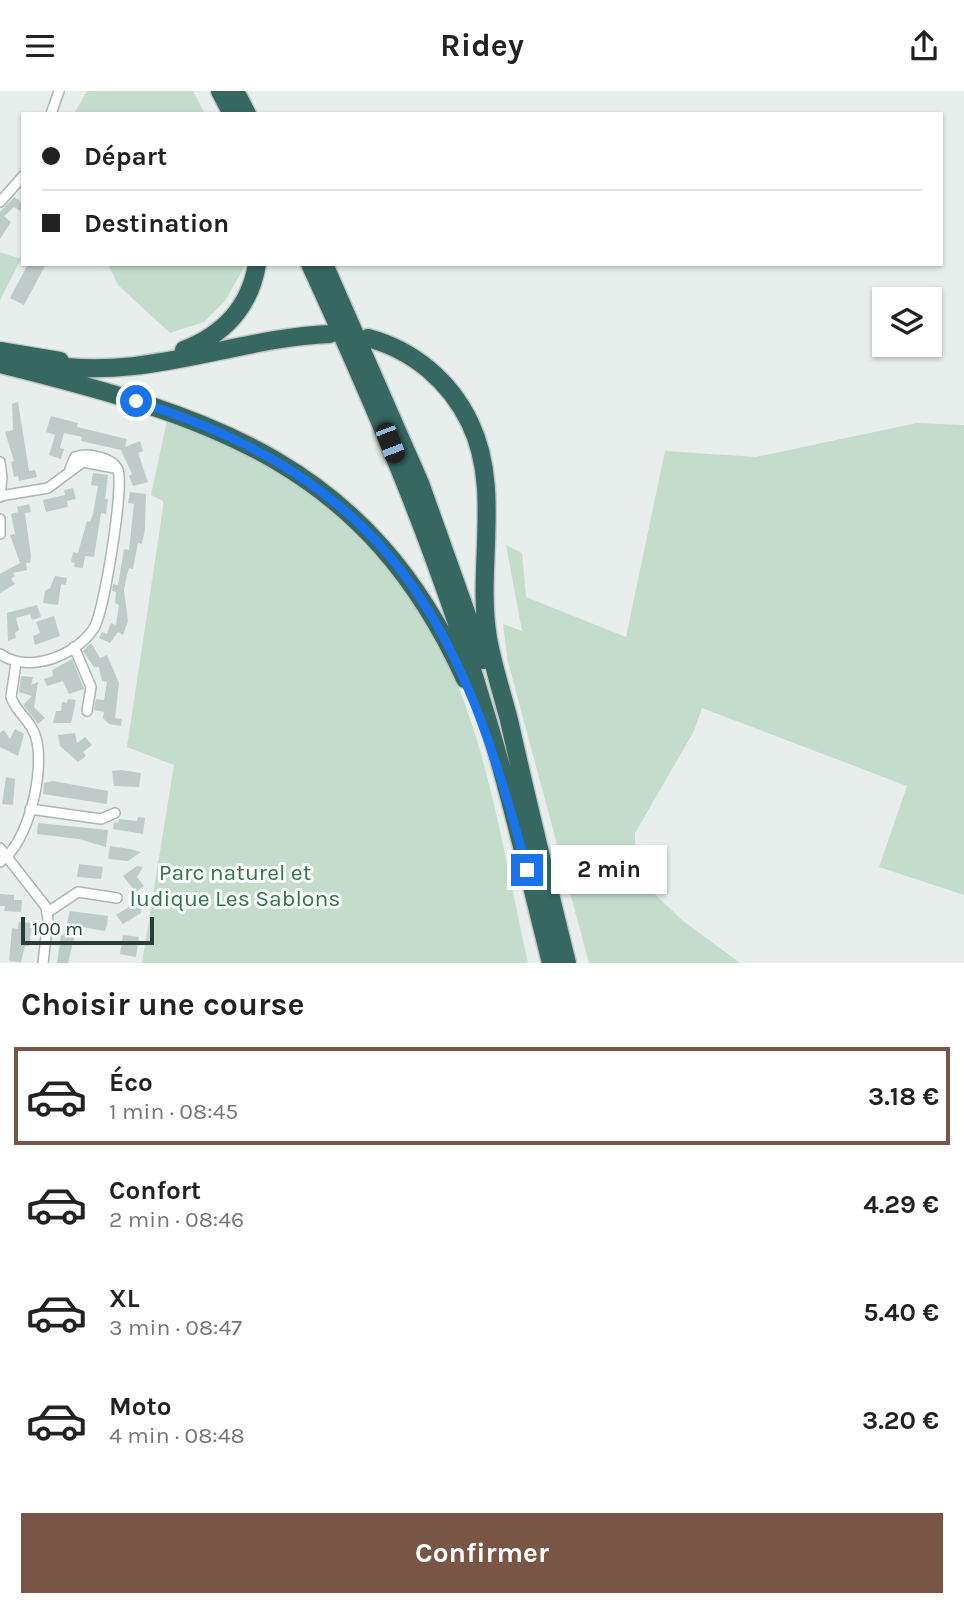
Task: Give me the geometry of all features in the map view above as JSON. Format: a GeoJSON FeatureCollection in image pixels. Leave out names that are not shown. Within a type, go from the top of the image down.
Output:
{"type":"FeatureCollection","features":[{"type":"Feature","properties":{"kind":"highway"},"geometry":{"type":"LineString","coordinates":[[211,91],[221,112]]}},
{"type":"Feature","properties":{"kind":"highway"},"geometry":{"type":"LineString","coordinates":[[220,91],[231,112]]}},
{"type":"Feature","properties":{"kind":"highway"},"geometry":{"type":"LineString","coordinates":[[235,91],[246,112]]}},
{"type":"Feature","properties":{"kind":"highway"},"geometry":{"type":"LineString","coordinates":[[0,353],[91,365],[122,364],[181,352],[218,333],[230,322],[250,289],[256,266]]}},
{"type":"Feature","properties":{"kind":"highway"},"geometry":{"type":"LineString","coordinates":[[311,266],[381,421],[407,487],[514,786]]}},
{"type":"Feature","properties":{"kind":"highway"},"geometry":{"type":"LineString","coordinates":[[325,266],[420,483],[474,633],[514,786],[567,963]]}},
{"type":"Feature","properties":{"kind":"highway"},"geometry":{"type":"LineString","coordinates":[[0,353],[69,369],[115,370],[276,339],[330,334]]}},
{"type":"Feature","properties":{"kind":"highway"},"geometry":{"type":"LineString","coordinates":[[368,338],[409,354],[437,377],[459,404],[479,446],[486,492],[484,608],[514,786],[551,963]]}},
{"type":"Feature","properties":{"kind":"highway"},"geometry":{"type":"LineString","coordinates":[[0,364],[116,394],[195,421],[261,452],[329,495],[381,544],[426,604],[468,685],[514,786]]}},
{"type":"Feature","properties":{"kind":"street"},"geometry":{"type":"LineString","coordinates":[[52,112],[59,91]]}},
{"type":"Feature","properties":{"kind":"street"},"geometry":{"type":"LineString","coordinates":[[0,202],[21,181]]}},
{"type":"Feature","properties":{"kind":"street"},"geometry":{"type":"LineString","coordinates":[[0,462],[0,497],[48,488],[70,469],[86,461],[117,469],[120,498],[97,620],[89,634],[74,647],[34,663],[16,663],[0,654]]}},
{"type":"Feature","properties":{"kind":"street"},"geometry":{"type":"LineString","coordinates":[[0,519],[0,534]]}},
{"type":"Feature","properties":{"kind":"street"},"geometry":{"type":"LineString","coordinates":[[74,647],[91,687],[87,711]]}},
{"type":"Feature","properties":{"kind":"street"},"geometry":{"type":"LineString","coordinates":[[4,860],[23,836],[38,767],[38,745],[34,731],[11,697],[16,663]]}},
{"type":"Feature","properties":{"kind":"street"},"geometry":{"type":"LineString","coordinates":[[30,809],[104,819],[115,813]]}},
{"type":"Feature","properties":{"kind":"street"},"geometry":{"type":"LineString","coordinates":[[0,848],[4,860],[48,912],[43,963]]}},
{"type":"Feature","properties":{"kind":"street"},"geometry":{"type":"LineString","coordinates":[[48,912],[78,893],[117,898]]}},
{"type":"Feature","properties":{"kind":"green space"},"geometry":{"type":"Polygon","coordinates":[[[87,91],[193,91],[204,112],[75,112],[87,91]]]}},
{"type":"Feature","properties":{"kind":"green space"},"geometry":{"type":"Polygon","coordinates":[[[0,252],[21,259],[0,300],[0,252]]]}},
{"type":"Feature","properties":{"kind":"green space"},"geometry":{"type":"Polygon","coordinates":[[[109,266],[245,266],[225,301],[204,322],[170,333],[118,285],[109,266]]]}},
{"type":"Feature","properties":{"kind":"green space","name":"Parc naturel et ludique Les Sablons"},"geometry":{"type":"Polygon","coordinates":[[[168,416],[247,454],[303,488],[341,520],[380,561],[431,631],[456,681],[479,748],[498,820],[528,963],[142,963],[174,765],[127,747],[163,508],[163,501],[151,495],[168,416]]]}},
{"type":"Feature","properties":{"kind":"green space"},"geometry":{"type":"Polygon","coordinates":[[[917,423],[964,425],[964,895],[879,867],[907,786],[702,708],[694,731],[635,833],[635,862],[640,880],[683,921],[740,963],[589,963],[508,662],[503,624],[522,631],[506,545],[522,553],[526,597],[626,637],[665,451],[756,457],[917,423]]]}},
{"type":"Feature","properties":{"kind":"building"},"geometry":{"type":"Polygon","coordinates":[[[14,197],[21,202],[21,211],[14,207],[4,216],[11,222],[0,239],[0,212],[14,197]]]}},
{"type":"Feature","properties":{"kind":"building"},"geometry":{"type":"Polygon","coordinates":[[[27,266],[45,266],[24,305],[10,298],[27,266]]]}},
{"type":"Feature","properties":{"kind":"building"},"geometry":{"type":"Polygon","coordinates":[[[18,402],[29,471],[35,470],[37,477],[19,481],[18,476],[14,477],[11,462],[14,461],[5,432],[13,430],[12,404],[18,402]]]}},
{"type":"Feature","properties":{"kind":"building"},"geometry":{"type":"Polygon","coordinates":[[[51,416],[78,423],[77,427],[127,439],[125,447],[140,441],[143,451],[138,453],[148,482],[133,486],[129,476],[132,474],[121,450],[81,441],[82,437],[64,433],[60,448],[64,449],[61,459],[49,455],[55,435],[46,432],[51,416]]]}},
{"type":"Feature","properties":{"kind":"building"},"geometry":{"type":"Polygon","coordinates":[[[93,473],[108,475],[106,514],[101,513],[94,557],[85,556],[83,568],[74,567],[75,563],[71,562],[73,552],[78,553],[87,521],[90,522],[93,514],[98,486],[91,485],[93,473]]]}},
{"type":"Feature","properties":{"kind":"building"},"geometry":{"type":"Polygon","coordinates":[[[73,488],[76,499],[67,501],[68,507],[46,512],[43,500],[65,495],[64,490],[73,488]]]}},
{"type":"Feature","properties":{"kind":"building"},"geometry":{"type":"Polygon","coordinates":[[[130,492],[146,494],[145,529],[142,544],[138,543],[133,569],[129,568],[124,590],[128,621],[123,635],[118,632],[110,643],[99,638],[102,632],[107,634],[111,623],[116,625],[119,605],[115,603],[116,592],[112,591],[113,584],[118,585],[124,549],[129,550],[134,504],[128,503],[130,492]]]}},
{"type":"Feature","properties":{"kind":"building"},"geometry":{"type":"Polygon","coordinates":[[[29,504],[31,512],[25,513],[30,563],[26,563],[27,570],[13,573],[15,576],[11,579],[15,584],[0,593],[0,574],[20,563],[10,535],[15,534],[11,514],[18,512],[17,507],[29,504]]]}},
{"type":"Feature","properties":{"kind":"building"},"geometry":{"type":"Polygon","coordinates":[[[55,576],[67,578],[66,585],[61,584],[58,605],[43,603],[45,591],[50,588],[55,576]]]}},
{"type":"Feature","properties":{"kind":"building"},"geometry":{"type":"Polygon","coordinates":[[[37,605],[41,617],[32,620],[30,614],[16,618],[19,630],[15,633],[16,638],[8,641],[7,613],[37,605]]]}},
{"type":"Feature","properties":{"kind":"building"},"geometry":{"type":"Polygon","coordinates":[[[54,616],[60,636],[35,645],[33,636],[40,633],[36,622],[54,616]]]}},
{"type":"Feature","properties":{"kind":"building"},"geometry":{"type":"Polygon","coordinates":[[[91,643],[100,658],[107,655],[119,683],[115,718],[122,719],[121,726],[109,724],[103,718],[104,712],[94,710],[96,699],[104,700],[107,682],[102,681],[99,667],[94,667],[83,651],[91,643]]]}},
{"type":"Feature","properties":{"kind":"building"},"geometry":{"type":"Polygon","coordinates":[[[72,659],[84,689],[69,694],[63,681],[47,686],[44,679],[53,676],[52,670],[72,659]]]}},
{"type":"Feature","properties":{"kind":"building"},"geometry":{"type":"Polygon","coordinates":[[[21,676],[33,677],[31,685],[38,682],[34,707],[45,718],[38,724],[23,705],[32,696],[19,692],[21,676]]]}},
{"type":"Feature","properties":{"kind":"building"},"geometry":{"type":"Polygon","coordinates":[[[68,699],[76,700],[71,723],[53,723],[56,711],[61,711],[62,702],[67,703],[68,699]]]}},
{"type":"Feature","properties":{"kind":"building"},"geometry":{"type":"Polygon","coordinates":[[[15,729],[24,734],[18,756],[0,747],[0,733],[4,730],[10,739],[15,729]]]}},
{"type":"Feature","properties":{"kind":"building"},"geometry":{"type":"Polygon","coordinates":[[[75,733],[77,743],[85,737],[92,745],[83,752],[86,756],[78,762],[60,746],[58,735],[75,733]]]}},
{"type":"Feature","properties":{"kind":"building"},"geometry":{"type":"Polygon","coordinates":[[[112,771],[141,773],[139,787],[114,786],[112,771]]]}},
{"type":"Feature","properties":{"kind":"building"},"geometry":{"type":"Polygon","coordinates":[[[6,777],[15,779],[13,805],[2,804],[6,777]]]}},
{"type":"Feature","properties":{"kind":"building"},"geometry":{"type":"Polygon","coordinates":[[[53,781],[108,791],[107,804],[43,794],[44,783],[53,781]]]}},
{"type":"Feature","properties":{"kind":"building"},"geometry":{"type":"Polygon","coordinates":[[[138,817],[145,818],[143,834],[113,829],[114,822],[118,823],[119,819],[137,821],[138,817]]]}},
{"type":"Feature","properties":{"kind":"building"},"geometry":{"type":"Polygon","coordinates":[[[38,823],[108,830],[106,847],[79,839],[37,834],[38,823]]]}},
{"type":"Feature","properties":{"kind":"building"},"geometry":{"type":"Polygon","coordinates":[[[110,846],[141,852],[128,861],[108,859],[110,846]]]}},
{"type":"Feature","properties":{"kind":"building"},"geometry":{"type":"Polygon","coordinates":[[[79,864],[103,867],[101,879],[77,877],[79,864]]]}},
{"type":"Feature","properties":{"kind":"building"},"geometry":{"type":"Polygon","coordinates":[[[137,866],[143,867],[137,877],[144,886],[136,892],[123,876],[137,866]]]}},
{"type":"Feature","properties":{"kind":"building"},"geometry":{"type":"Polygon","coordinates":[[[0,894],[14,895],[14,900],[22,900],[21,912],[4,911],[5,906],[0,906],[0,894]]]}},
{"type":"Feature","properties":{"kind":"building"},"geometry":{"type":"Polygon","coordinates":[[[137,902],[142,903],[141,913],[123,924],[116,915],[137,902]]]}},
{"type":"Feature","properties":{"kind":"building"},"geometry":{"type":"Polygon","coordinates":[[[70,911],[108,916],[107,925],[105,931],[77,926],[68,963],[57,963],[61,935],[64,935],[70,911]]]}},
{"type":"Feature","properties":{"kind":"building"},"geometry":{"type":"Polygon","coordinates":[[[19,922],[32,923],[29,946],[25,946],[21,962],[9,961],[12,928],[18,929],[19,922]]]}},
{"type":"Feature","properties":{"kind":"building"},"geometry":{"type":"Polygon","coordinates":[[[123,935],[139,937],[136,957],[120,954],[123,935]]]}},
{"type":"Feature","properties":{"kind":"route"},"geometry":{"type":"LineString","coordinates":[[136,401],[228,435],[298,473],[355,517],[381,544],[426,604],[468,685],[506,789],[527,870]]}}]}
